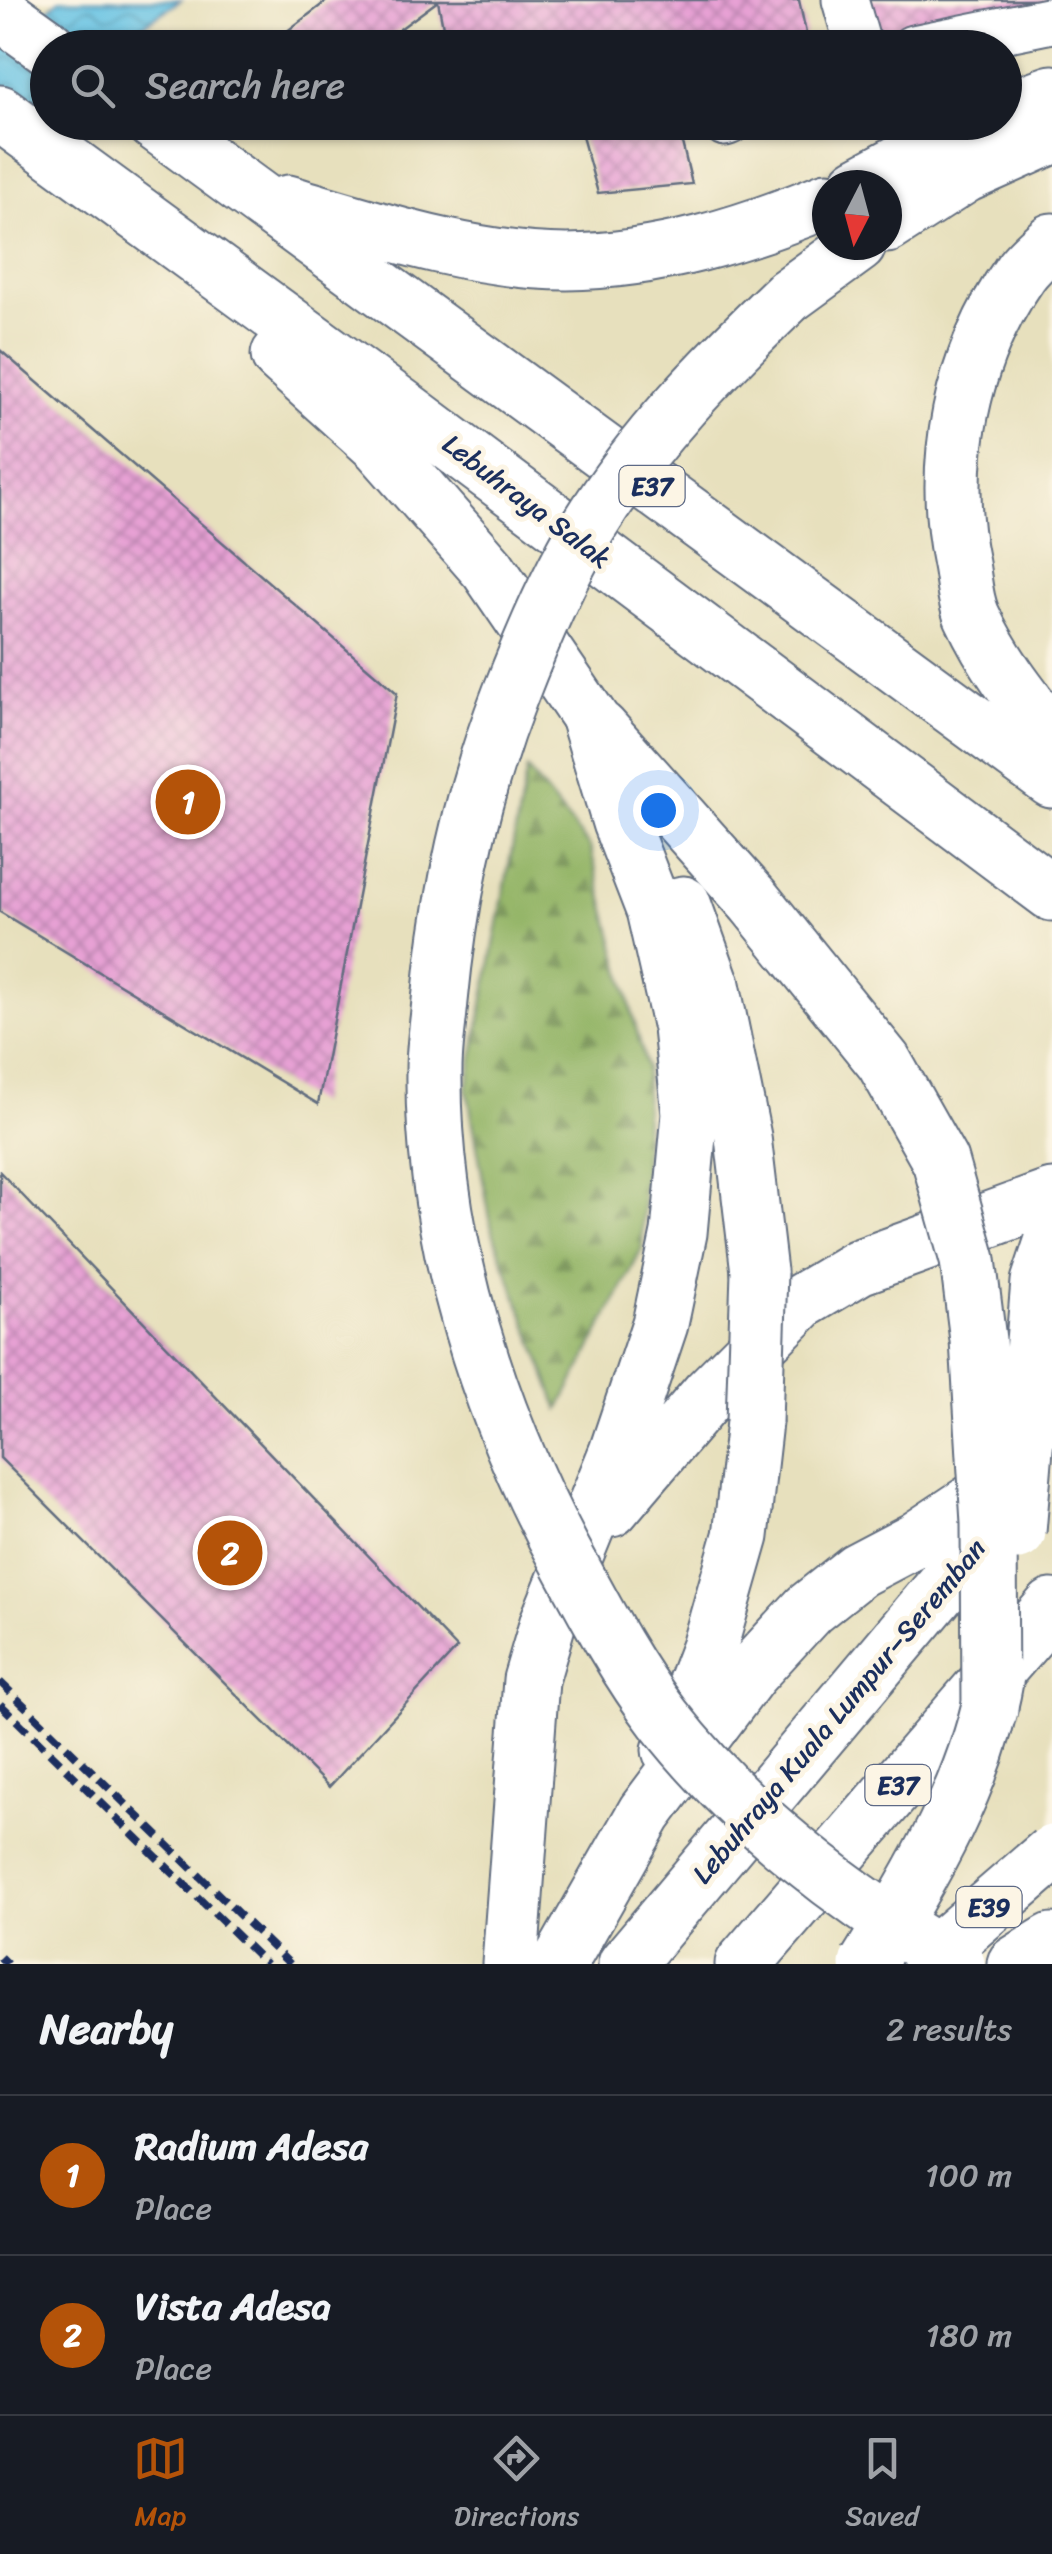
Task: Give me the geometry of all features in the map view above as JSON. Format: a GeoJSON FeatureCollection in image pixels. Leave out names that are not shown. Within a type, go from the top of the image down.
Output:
{"type":"FeatureCollection","features":[{"type":"Feature","properties":{"kind":"highway"},"geometry":{"type":"LineString","coordinates":[[0,12],[30,34]]}},
{"type":"Feature","properties":{"kind":"highway"},"geometry":{"type":"LineString","coordinates":[[1022,104],[1052,93]]}},
{"type":"Feature","properties":{"kind":"highway","name":"Lebuhraya Salak"},"geometry":{"type":"LineString","coordinates":[[0,113],[30,134]]}},
{"type":"Feature","properties":{"kind":"highway"},"geometry":{"type":"LineString","coordinates":[[902,215],[965,175],[1052,136]]}},
{"type":"Feature","properties":{"kind":"highway","name":"Lebuhraya Salak"},"geometry":{"type":"LineString","coordinates":[[38,140],[1052,892]]}},
{"type":"Feature","properties":{"kind":"highway","name":"E37"},"geometry":{"type":"LineString","coordinates":[[179,140],[1052,780]]}},
{"type":"Feature","properties":{"kind":"highway"},"geometry":{"type":"LineString","coordinates":[[886,170],[942,140]]}},
{"type":"Feature","properties":{"kind":"highway"},"geometry":{"type":"LineString","coordinates":[[0,147],[212,296],[406,410]]}},
{"type":"Feature","properties":{"kind":"highway"},"geometry":{"type":"LineString","coordinates":[[252,193],[478,253],[566,262],[663,253],[752,231],[812,206]]}},
{"type":"Feature","properties":{"kind":"highway"},"geometry":{"type":"LineString","coordinates":[[1052,241],[1021,271],[980,343],[960,410],[952,482],[957,546],[970,612],[1008,680],[1052,736]]}},
{"type":"Feature","properties":{"kind":"highway"},"geometry":{"type":"LineString","coordinates":[[837,260],[788,296],[713,368],[655,436],[590,526],[536,628],[486,758],[460,855],[446,944],[434,1069],[439,1162],[451,1242],[480,1355],[536,1502],[614,1645],[664,1718],[721,1784],[844,1892],[957,1964]]}},
{"type":"Feature","properties":{"kind":"highway"},"geometry":{"type":"LineString","coordinates":[[212,296],[380,446],[488,568],[644,798],[712,986],[743,1137],[759,1272],[754,1422],[742,1536],[709,1648],[645,1813]]}},
{"type":"Feature","properties":{"kind":"highway"},"geometry":{"type":"LineString","coordinates":[[588,716],[753,900],[884,1062],[940,1161],[968,1260],[978,1340],[989,1523],[990,1710]]}},
{"type":"Feature","properties":{"kind":"highway"},"geometry":{"type":"LineString","coordinates":[[510,1964],[531,1680],[570,1563],[617,1452],[660,1324],[678,1233],[690,1114],[681,1028],[654,910],[603,770],[588,716]]}},
{"type":"Feature","properties":{"kind":"highway"},"geometry":{"type":"LineString","coordinates":[[570,1563],[657,1453],[802,1301],[860,1267],[1052,1197]]}},
{"type":"Feature","properties":{"kind":"highway"},"geometry":{"type":"LineString","coordinates":[[867,1964],[916,1883],[967,1783],[990,1710],[1014,1579],[1039,1282],[1052,1243]]}},
{"type":"Feature","properties":{"kind":"highway"},"geometry":{"type":"LineString","coordinates":[[558,1964],[645,1813],[750,1673],[808,1610],[858,1570],[917,1538],[1052,1449]]}},
{"type":"Feature","properties":{"kind":"highway","name":"Lebuhraya Kuala Lumpur–Seremban"},"geometry":{"type":"LineString","coordinates":[[626,1964],[1052,1458]]}},
{"type":"Feature","properties":{"kind":"highway","name":"E37"},"geometry":{"type":"LineString","coordinates":[[743,1964],[1052,1607]]}},
{"type":"Feature","properties":{"kind":"highway","name":"E39"},"geometry":{"type":"LineString","coordinates":[[930,1964],[950,1940],[1052,1853]]}},
{"type":"Feature","properties":{"kind":"highway"},"geometry":{"type":"LineString","coordinates":[[1015,1964],[1052,1942]]}},
{"type":"Feature","properties":{"kind":"lane"},"geometry":{"type":"LineString","coordinates":[[845,0],[853,30]]}},
{"type":"Feature","properties":{"kind":"lane"},"geometry":{"type":"LineString","coordinates":[[1002,30],[1052,20]]}},
{"type":"Feature","properties":{"kind":"green space"},"geometry":{"type":"Polygon","coordinates":[[[527,769],[590,847],[646,1067],[642,1249],[559,1410],[492,1230],[467,1089],[527,769]]]}},
{"type":"Feature","properties":{"kind":"water"},"geometry":{"type":"Polygon","coordinates":[[[59,0],[181,0],[136,30],[30,30],[30,111],[0,135],[0,47],[59,0]]]}},
{"type":"Feature","properties":{"kind":"building"},"geometry":{"type":"Polygon","coordinates":[[[328,0],[799,0],[805,30],[444,30],[438,1],[399,30],[289,30],[328,0]]]}},
{"type":"Feature","properties":{"kind":"building"},"geometry":{"type":"Polygon","coordinates":[[[858,0],[1052,0],[1052,5],[929,30],[877,30],[863,21],[858,0]]]}},
{"type":"Feature","properties":{"kind":"building"},"geometry":{"type":"Polygon","coordinates":[[[583,140],[681,140],[692,184],[598,193],[583,140]]]}},
{"type":"Feature","properties":{"kind":"building"},"geometry":{"type":"Polygon","coordinates":[[[0,350],[397,693],[318,1104],[0,912],[0,350]]]}},
{"type":"Feature","properties":{"kind":"building"},"geometry":{"type":"Polygon","coordinates":[[[0,1172],[457,1648],[329,1787],[0,1458],[0,1172]]]}},
{"type":"Feature","properties":{"kind":"railway"},"geometry":{"type":"LineString","coordinates":[[0,1682],[290,1964]]}},
{"type":"Feature","properties":{"kind":"railway"},"geometry":{"type":"LineString","coordinates":[[0,1704],[266,1964]]}},
{"type":"Feature","properties":{"kind":"railway"},"geometry":{"type":"LineString","coordinates":[[0,1957],[7,1964]]}},
{"type":"Feature","properties":{"kind":"place","name":"Radium Adesa"},"geometry":{"type":"Point","coordinates":[188,802]}},
{"type":"Feature","properties":{"kind":"place","name":"Vista Adesa"},"geometry":{"type":"Point","coordinates":[230,1553]}}]}
